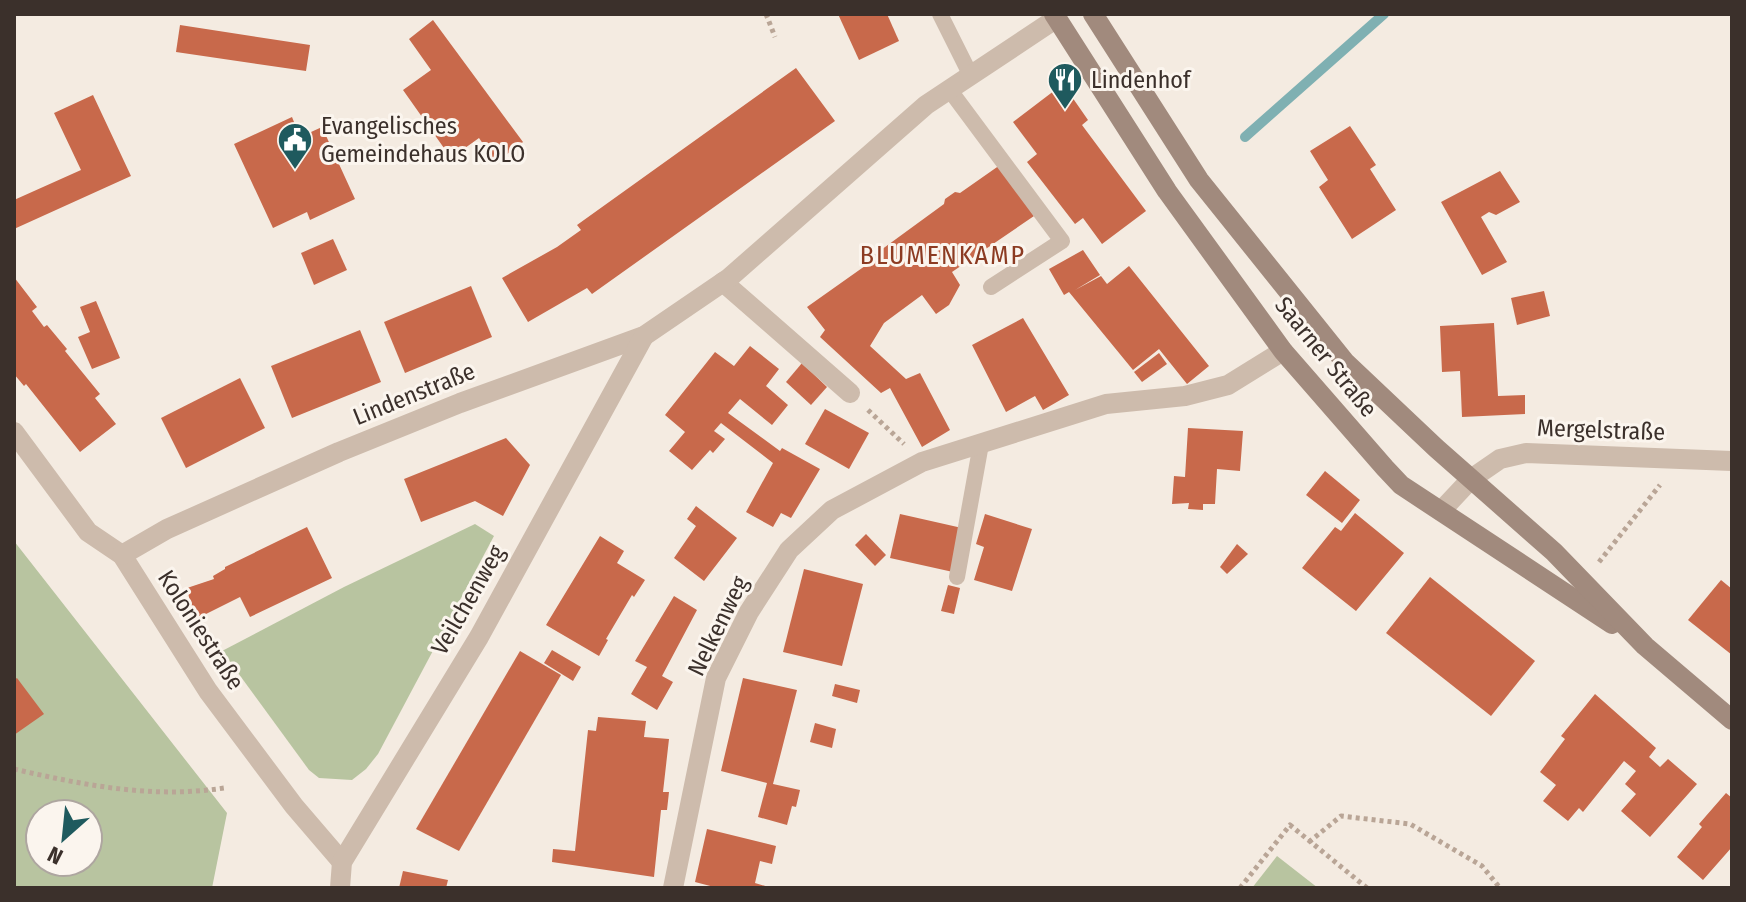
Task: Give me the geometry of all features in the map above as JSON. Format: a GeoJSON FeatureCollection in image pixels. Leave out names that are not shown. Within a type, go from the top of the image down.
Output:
{"type":"FeatureCollection","features":[{"type":"Feature","properties":{"kind":"main road","name":"Saarner Straße"},"geometry":{"type":"LineString","coordinates":[[1093,14],[1199,180],[1345,362],[1554,552],[1645,646],[1732,720]]}},
{"type":"Feature","properties":{"kind":"main road","name":"Saarner Straße"},"geometry":{"type":"LineString","coordinates":[[1056,16],[1167,191],[1283,351],[1401,485],[1645,646]]}},
{"type":"Feature","properties":{"kind":"street","name":"Lindenstraße"},"geometry":{"type":"LineString","coordinates":[[122,555],[167,529],[339,452],[460,403],[644,336],[723,282],[914,115],[1056,16]]}},
{"type":"Feature","properties":{"kind":"street"},"geometry":{"type":"LineString","coordinates":[[723,282],[850,393]]}},
{"type":"Feature","properties":{"kind":"street","name":"Veilchenweg"},"geometry":{"type":"LineString","coordinates":[[340,888],[342,862],[479,637],[644,336]]}},
{"type":"Feature","properties":{"kind":"street","name":"Nelkenweg"},"geometry":{"type":"LineString","coordinates":[[673,888],[716,678],[749,612],[789,550],[832,510],[922,462],[1106,404],[1185,396],[1228,385],[1283,351]]}},
{"type":"Feature","properties":{"kind":"street","name":"Koloniestraße"},"geometry":{"type":"LineString","coordinates":[[14,432],[88,532],[122,555],[208,691],[294,806],[342,862]]}},
{"type":"Feature","properties":{"kind":"street","name":"Mergelstraße"},"geometry":{"type":"LineString","coordinates":[[1441,511],[1471,479],[1500,459],[1526,453],[1732,461]]}},
{"type":"Feature","properties":{"kind":"lane"},"geometry":{"type":"LineString","coordinates":[[940,14],[970,74]]}},
{"type":"Feature","properties":{"kind":"lane"},"geometry":{"type":"LineString","coordinates":[[949,89],[1062,241],[991,287]]}},
{"type":"Feature","properties":{"kind":"lane"},"geometry":{"type":"LineString","coordinates":[[957,577],[981,444]]}},
{"type":"Feature","properties":{"kind":"path"},"geometry":{"type":"LineString","coordinates":[[766,14],[775,37]]}},
{"type":"Feature","properties":{"kind":"path"},"geometry":{"type":"LineString","coordinates":[[850,393],[922,462]]}},
{"type":"Feature","properties":{"kind":"path"},"geometry":{"type":"LineString","coordinates":[[1583,582],[1681,459]]}},
{"type":"Feature","properties":{"kind":"path"},"geometry":{"type":"LineString","coordinates":[[14,769],[108,790],[193,793],[224,788]]}},
{"type":"Feature","properties":{"kind":"path"},"geometry":{"type":"LineString","coordinates":[[1309,842],[1341,816],[1410,824],[1482,866],[1500,888]]}},
{"type":"Feature","properties":{"kind":"path"},"geometry":{"type":"LineString","coordinates":[[1240,888],[1290,825],[1367,888]]}},
{"type":"Feature","properties":{"kind":"green space"},"geometry":{"type":"Polygon","coordinates":[[[475,524],[494,536],[378,754],[352,780],[319,778],[309,770],[222,651],[344,587],[475,524]]]}},
{"type":"Feature","properties":{"kind":"green space"},"geometry":{"type":"Polygon","coordinates":[[[14,541],[227,813],[212,888],[14,888],[14,541]]]}},
{"type":"Feature","properties":{"kind":"green space"},"geometry":{"type":"Polygon","coordinates":[[[1277,856],[1318,888],[1252,888],[1277,856]]]}},
{"type":"Feature","properties":{"kind":"building"},"geometry":{"type":"Polygon","coordinates":[[[838,14],[887,14],[899,41],[859,60],[838,14]]]}},
{"type":"Feature","properties":{"kind":"building"},"geometry":{"type":"Polygon","coordinates":[[[433,20],[523,142],[496,163],[479,138],[451,158],[403,90],[431,70],[409,39],[433,20]]]}},
{"type":"Feature","properties":{"kind":"building"},"geometry":{"type":"Polygon","coordinates":[[[180,25],[310,45],[306,71],[176,52],[180,25]]]}},
{"type":"Feature","properties":{"kind":"building"},"geometry":{"type":"Polygon","coordinates":[[[796,68],[835,121],[592,294],[587,288],[528,322],[502,278],[581,230],[577,225],[796,68]]]}},
{"type":"Feature","properties":{"kind":"building"},"geometry":{"type":"Polygon","coordinates":[[[1063,84],[1088,120],[1082,125],[1146,211],[1102,244],[1083,218],[1075,224],[1027,162],[1037,154],[1013,122],[1063,84]]]}},
{"type":"Feature","properties":{"kind":"building"},"geometry":{"type":"Polygon","coordinates":[[[93,95],[131,176],[14,229],[14,200],[81,170],[54,113],[93,95]]]}},
{"type":"Feature","properties":{"kind":"building","name":"Evangelisches Gemeindehaus KOLO"},"geometry":{"type":"Polygon","coordinates":[[[292,117],[300,137],[322,127],[355,199],[310,220],[307,212],[273,228],[234,144],[292,117]]]}},
{"type":"Feature","properties":{"kind":"building"},"geometry":{"type":"Polygon","coordinates":[[[1350,126],[1376,165],[1370,169],[1396,210],[1352,239],[1319,187],[1328,180],[1310,151],[1350,126]]]}},
{"type":"Feature","properties":{"kind":"building"},"geometry":{"type":"Polygon","coordinates":[[[1000,165],[1034,216],[952,272],[960,285],[949,305],[936,314],[922,295],[884,323],[870,346],[906,379],[920,373],[950,430],[922,447],[890,388],[881,393],[820,337],[825,330],[807,307],[872,261],[870,258],[944,204],[945,199],[955,192],[960,193],[1000,165]]]}},
{"type":"Feature","properties":{"kind":"building"},"geometry":{"type":"Polygon","coordinates":[[[1500,171],[1520,202],[1496,215],[1489,212],[1481,217],[1507,262],[1482,275],[1441,202],[1500,171]]]}},
{"type":"Feature","properties":{"kind":"building"},"geometry":{"type":"Polygon","coordinates":[[[333,239],[347,270],[314,285],[301,253],[333,239]]]}},
{"type":"Feature","properties":{"kind":"building"},"geometry":{"type":"Polygon","coordinates":[[[1083,250],[1100,275],[1075,290],[1101,276],[1107,284],[1129,266],[1209,366],[1187,384],[1159,349],[1133,370],[1069,292],[1064,295],[1049,269],[1083,250]]]}},
{"type":"Feature","properties":{"kind":"building"},"geometry":{"type":"Polygon","coordinates":[[[14,277],[37,307],[32,311],[67,349],[65,351],[100,394],[95,398],[116,424],[80,452],[26,384],[24,386],[14,374],[14,277]]]}},
{"type":"Feature","properties":{"kind":"building"},"geometry":{"type":"Polygon","coordinates":[[[471,286],[492,337],[405,373],[384,322],[471,286]]]}},
{"type":"Feature","properties":{"kind":"building"},"geometry":{"type":"Polygon","coordinates":[[[1544,291],[1550,316],[1517,325],[1511,298],[1544,291]]]}},
{"type":"Feature","properties":{"kind":"building"},"geometry":{"type":"Polygon","coordinates":[[[96,301],[120,358],[92,369],[78,337],[90,332],[80,307],[96,301]]]}},
{"type":"Feature","properties":{"kind":"building"},"geometry":{"type":"Polygon","coordinates":[[[1023,318],[1069,395],[1043,410],[1035,396],[1006,412],[972,345],[1023,318]]]}},
{"type":"Feature","properties":{"kind":"building"},"geometry":{"type":"Polygon","coordinates":[[[1494,323],[1498,396],[1525,395],[1525,414],[1462,417],[1460,371],[1442,372],[1440,326],[1494,323]]]}},
{"type":"Feature","properties":{"kind":"building"},"geometry":{"type":"Polygon","coordinates":[[[360,330],[381,382],[292,418],[271,366],[360,330]]]}},
{"type":"Feature","properties":{"kind":"building"},"geometry":{"type":"Polygon","coordinates":[[[750,346],[779,369],[766,386],[788,405],[772,425],[740,399],[728,413],[780,451],[782,448],[820,469],[791,518],[781,513],[773,527],[746,512],[773,463],[721,423],[714,431],[725,439],[692,470],[669,451],[685,432],[665,415],[715,352],[734,366],[750,346]]]}},
{"type":"Feature","properties":{"kind":"building"},"geometry":{"type":"Polygon","coordinates":[[[1159,353],[1167,364],[1142,382],[1134,372],[1159,353]]]}},
{"type":"Feature","properties":{"kind":"building"},"geometry":{"type":"Polygon","coordinates":[[[802,363],[827,387],[811,405],[786,382],[802,363]]]}},
{"type":"Feature","properties":{"kind":"building"},"geometry":{"type":"Polygon","coordinates":[[[240,378],[265,428],[186,468],[161,418],[240,378]]]}},
{"type":"Feature","properties":{"kind":"building"},"geometry":{"type":"Polygon","coordinates":[[[825,409],[869,433],[849,469],[805,444],[825,409]]]}},
{"type":"Feature","properties":{"kind":"building"},"geometry":{"type":"Polygon","coordinates":[[[1188,428],[1243,431],[1240,471],[1217,469],[1215,504],[1203,504],[1203,510],[1188,509],[1189,503],[1172,504],[1174,476],[1185,477],[1188,428]]]}},
{"type":"Feature","properties":{"kind":"building"},"geometry":{"type":"Polygon","coordinates":[[[506,438],[530,465],[503,516],[475,501],[421,522],[404,479],[506,438]]]}},
{"type":"Feature","properties":{"kind":"building"},"geometry":{"type":"Polygon","coordinates":[[[1325,471],[1360,500],[1342,523],[1306,495],[1325,471]]]}},
{"type":"Feature","properties":{"kind":"building"},"geometry":{"type":"Polygon","coordinates":[[[696,506],[737,538],[704,581],[674,558],[696,526],[687,519],[696,506]]]}},
{"type":"Feature","properties":{"kind":"building"},"geometry":{"type":"Polygon","coordinates":[[[1355,513],[1404,553],[1356,611],[1302,568],[1335,527],[1341,531],[1355,513]]]}},
{"type":"Feature","properties":{"kind":"building"},"geometry":{"type":"Polygon","coordinates":[[[900,514],[962,528],[953,572],[890,558],[900,514]]]}},
{"type":"Feature","properties":{"kind":"building"},"geometry":{"type":"Polygon","coordinates":[[[985,514],[1032,529],[1012,591],[974,580],[984,547],[976,544],[985,514]]]}},
{"type":"Feature","properties":{"kind":"building"},"geometry":{"type":"Polygon","coordinates":[[[307,527],[332,578],[250,617],[240,597],[194,620],[187,588],[214,579],[213,576],[225,567],[307,527]]]}},
{"type":"Feature","properties":{"kind":"building"},"geometry":{"type":"Polygon","coordinates":[[[866,534],[886,555],[875,566],[855,545],[866,534]]]}},
{"type":"Feature","properties":{"kind":"building"},"geometry":{"type":"Polygon","coordinates":[[[600,536],[624,551],[617,563],[645,580],[634,597],[632,595],[599,656],[546,625],[600,536]]]}},
{"type":"Feature","properties":{"kind":"building"},"geometry":{"type":"Polygon","coordinates":[[[1237,544],[1248,554],[1227,574],[1220,567],[1237,544]]]}},
{"type":"Feature","properties":{"kind":"building"},"geometry":{"type":"Polygon","coordinates":[[[804,569],[863,584],[842,666],[783,652],[804,569]]]}},
{"type":"Feature","properties":{"kind":"building"},"geometry":{"type":"Polygon","coordinates":[[[1430,577],[1535,661],[1491,716],[1386,633],[1430,577]]]}},
{"type":"Feature","properties":{"kind":"building"},"geometry":{"type":"Polygon","coordinates":[[[1721,580],[1732,589],[1732,655],[1688,620],[1721,580]]]}},
{"type":"Feature","properties":{"kind":"building"},"geometry":{"type":"Polygon","coordinates":[[[948,585],[960,588],[954,614],[941,611],[948,585]]]}},
{"type":"Feature","properties":{"kind":"building"},"geometry":{"type":"Polygon","coordinates":[[[674,596],[697,610],[662,676],[673,682],[657,710],[631,694],[647,667],[635,661],[674,596]]]}},
{"type":"Feature","properties":{"kind":"building"},"geometry":{"type":"Polygon","coordinates":[[[552,650],[581,667],[573,681],[544,663],[552,650]]]}},
{"type":"Feature","properties":{"kind":"building"},"geometry":{"type":"Polygon","coordinates":[[[520,651],[561,675],[459,851],[416,829],[520,651]]]}},
{"type":"Feature","properties":{"kind":"building"},"geometry":{"type":"Polygon","coordinates":[[[17,678],[44,714],[14,735],[14,680],[17,678]]]}},
{"type":"Feature","properties":{"kind":"building"},"geometry":{"type":"Polygon","coordinates":[[[743,678],[797,690],[773,784],[800,790],[787,825],[758,817],[767,783],[721,771],[743,678]]]}},
{"type":"Feature","properties":{"kind":"building"},"geometry":{"type":"Polygon","coordinates":[[[835,684],[860,690],[857,703],[832,696],[835,684]]]}},
{"type":"Feature","properties":{"kind":"building"},"geometry":{"type":"Polygon","coordinates":[[[1595,694],[1656,748],[1649,757],[1660,767],[1668,759],[1697,784],[1650,837],[1621,811],[1636,794],[1625,784],[1636,771],[1624,761],[1583,812],[1579,808],[1568,821],[1543,801],[1556,785],[1540,772],[1565,739],[1561,736],[1595,694]]]}},
{"type":"Feature","properties":{"kind":"building"},"geometry":{"type":"Polygon","coordinates":[[[598,717],[646,721],[644,737],[669,739],[663,792],[669,792],[667,810],[661,810],[654,877],[552,862],[553,849],[575,851],[588,730],[596,731],[598,717]]]}},
{"type":"Feature","properties":{"kind":"building"},"geometry":{"type":"Polygon","coordinates":[[[815,723],[836,729],[832,748],[810,742],[815,723]]]}},
{"type":"Feature","properties":{"kind":"building"},"geometry":{"type":"Polygon","coordinates":[[[1726,793],[1732,798],[1732,847],[1703,880],[1677,857],[1702,827],[1699,824],[1726,793]]]}},
{"type":"Feature","properties":{"kind":"building"},"geometry":{"type":"Polygon","coordinates":[[[707,829],[776,846],[772,864],[760,861],[755,883],[772,888],[718,888],[695,882],[707,829]]]}},
{"type":"Feature","properties":{"kind":"building"},"geometry":{"type":"Polygon","coordinates":[[[403,871],[448,880],[446,888],[399,888],[403,871]]]}},
{"type":"Feature","properties":{"kind":"waterway"},"geometry":{"type":"LineString","coordinates":[[1245,137],[1384,14]]}},
{"type":"Feature","properties":{"kind":"place","name":"Lindenhof"},"geometry":{"type":"Point","coordinates":[1065,111]}},
{"type":"Feature","properties":{"kind":"place","name":"Evangelisches Gemeindehaus KOLO"},"geometry":{"type":"Point","coordinates":[295,171]}},
{"type":"Feature","properties":{"kind":"district","name":"BLUMENKAMP"},"geometry":{"type":"Point","coordinates":[943,255]}}]}
